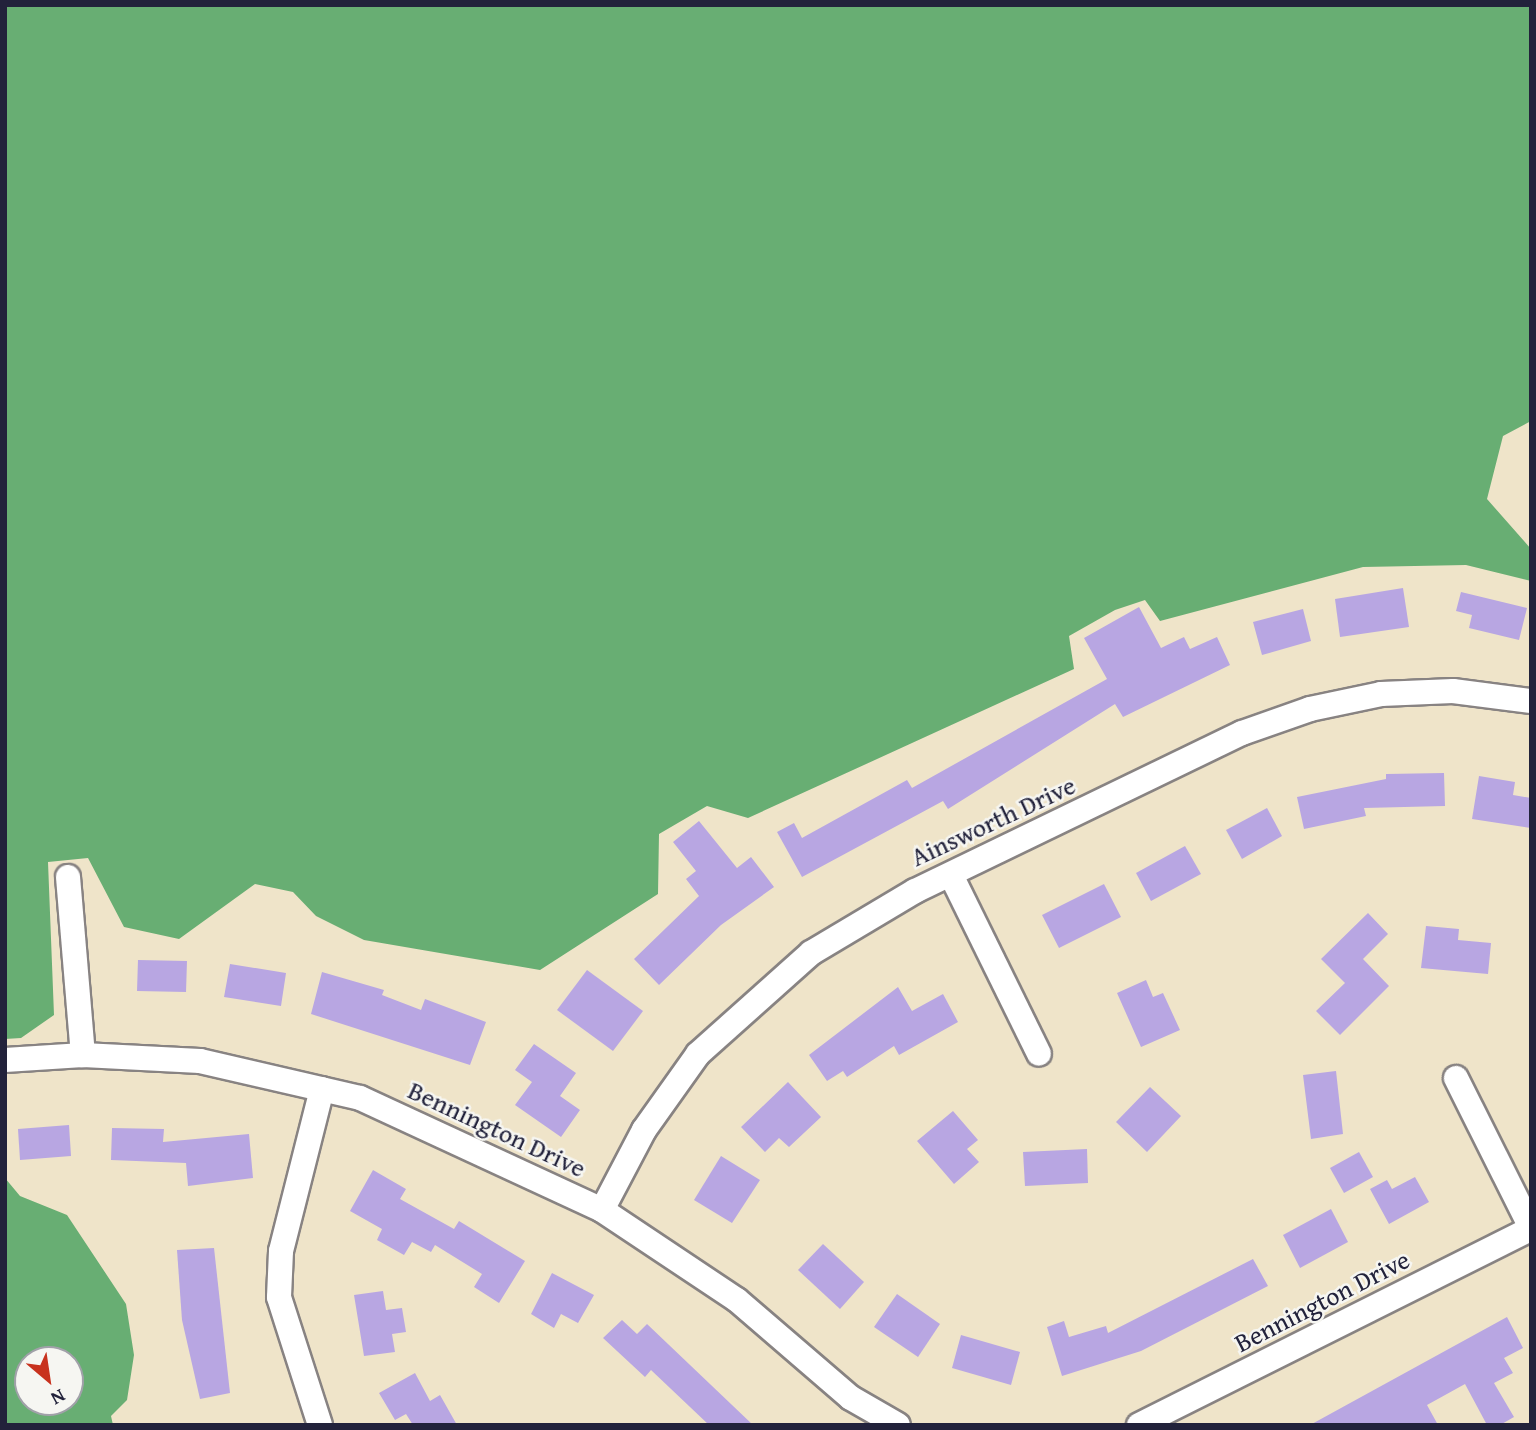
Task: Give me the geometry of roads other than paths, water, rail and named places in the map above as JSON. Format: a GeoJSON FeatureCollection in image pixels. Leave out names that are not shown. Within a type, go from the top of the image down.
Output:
{"type":"FeatureCollection","features":[{"type":"Feature","properties":{"kind":"street","name":"Ainsworth Drive"},"geometry":{"type":"LineString","coordinates":[[601,1210],[644,1130],[698,1054],[811,953],[951,875],[1242,733],[1310,709],[1381,694],[1452,691],[1531,701]]}},
{"type":"Feature","properties":{"kind":"street"},"geometry":{"type":"LineString","coordinates":[[951,875],[1039,1054]]}},
{"type":"Feature","properties":{"kind":"street"},"geometry":{"type":"LineString","coordinates":[[68,877],[83,1055]]}},
{"type":"Feature","properties":{"kind":"street","name":"Bennington Drive"},"geometry":{"type":"LineString","coordinates":[[5,1060],[83,1055],[200,1061],[360,1098],[601,1210],[737,1300],[851,1398],[898,1425]]}},
{"type":"Feature","properties":{"kind":"street"},"geometry":{"type":"LineString","coordinates":[[1456,1078],[1531,1229]]}},
{"type":"Feature","properties":{"kind":"street"},"geometry":{"type":"LineString","coordinates":[[320,1425],[279,1297],[281,1251],[322,1089]]}},
{"type":"Feature","properties":{"kind":"street","name":"Bennington Drive"},"geometry":{"type":"LineString","coordinates":[[1139,1425],[1531,1229]]}}]}
